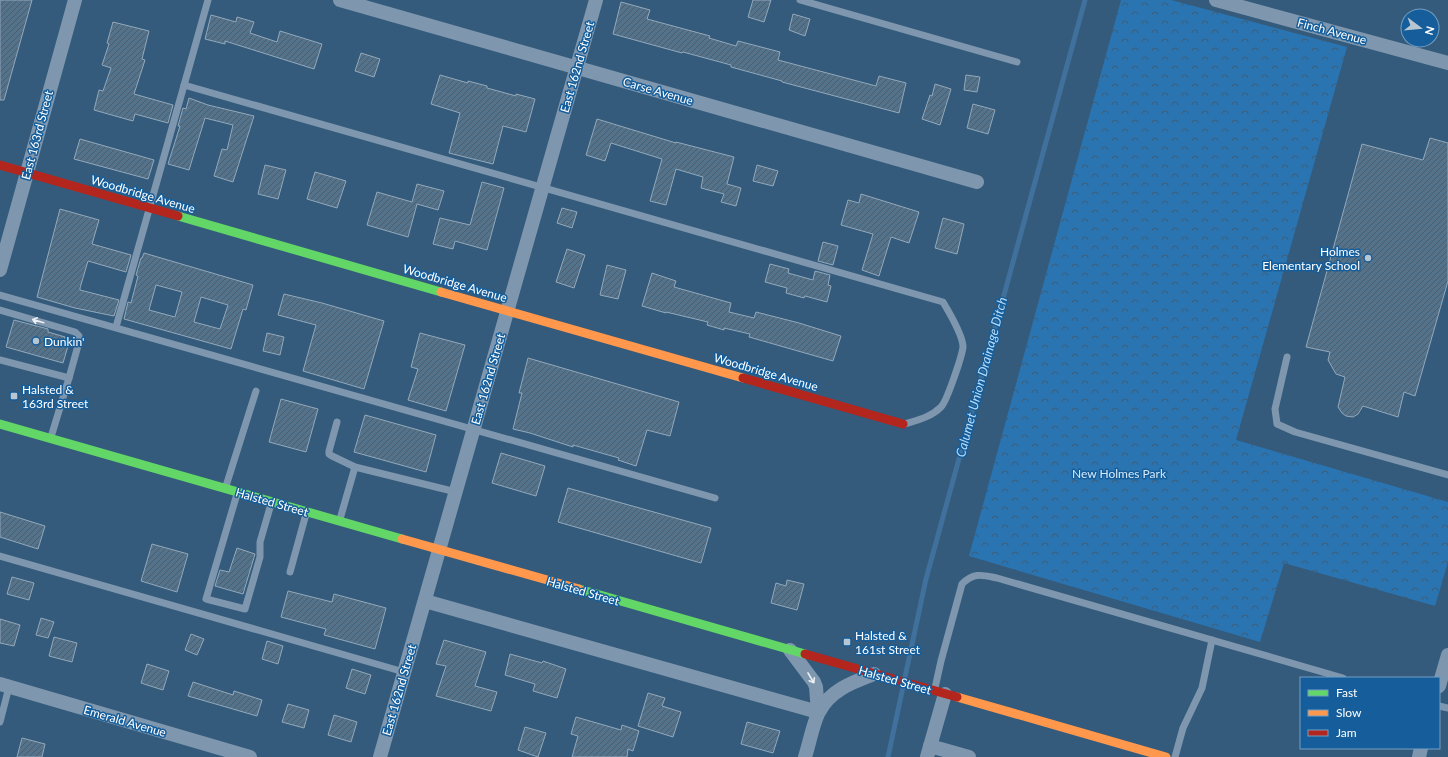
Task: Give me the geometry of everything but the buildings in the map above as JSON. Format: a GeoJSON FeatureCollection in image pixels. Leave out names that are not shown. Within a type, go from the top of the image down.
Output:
{"type":"FeatureCollection","features":[{"type":"Feature","properties":{"kind":"main road","name":"Woodbridge Avenue"},"geometry":{"type":"LineString","coordinates":[[0,165],[903,424]]}},
{"type":"Feature","properties":{"kind":"main road","name":"Halsted Street"},"geometry":{"type":"LineString","coordinates":[[0,424],[1166,757]]}},
{"type":"Feature","properties":{"kind":"street","name":"East 163rd Street"},"geometry":{"type":"LineString","coordinates":[[0,270],[75,0]]}},
{"type":"Feature","properties":{"kind":"street","name":"Carse Avenue"},"geometry":{"type":"LineString","coordinates":[[340,0],[977,182]]}},
{"type":"Feature","properties":{"kind":"street","name":"East 162nd Street"},"geometry":{"type":"LineString","coordinates":[[380,757],[596,0]]}},
{"type":"Feature","properties":{"kind":"street","name":"Finch Avenue"},"geometry":{"type":"LineString","coordinates":[[1216,0],[1448,63]]}},
{"type":"Feature","properties":{"kind":"street"},"geometry":{"type":"LineString","coordinates":[[425,601],[818,712]]}},
{"type":"Feature","properties":{"kind":"street"},"geometry":{"type":"LineString","coordinates":[[790,650],[814,682],[816,687],[818,712]]}},
{"type":"Feature","properties":{"kind":"street"},"geometry":{"type":"LineString","coordinates":[[1440,682],[1448,654]]}},
{"type":"Feature","properties":{"kind":"street"},"geometry":{"type":"LineString","coordinates":[[805,757],[818,712],[826,701],[845,685],[874,674]]}},
{"type":"Feature","properties":{"kind":"street","name":"Emerald Avenue"},"geometry":{"type":"LineString","coordinates":[[5,686],[250,757]]}},
{"type":"Feature","properties":{"kind":"street"},"geometry":{"type":"LineString","coordinates":[[939,692],[929,752],[969,757]]}},
{"type":"Feature","properties":{"kind":"lane"},"geometry":{"type":"LineString","coordinates":[[116,327],[208,0]]}},
{"type":"Feature","properties":{"kind":"lane"},"geometry":{"type":"LineString","coordinates":[[800,0],[1017,62]]}},
{"type":"Feature","properties":{"kind":"lane"},"geometry":{"type":"LineString","coordinates":[[184,85],[943,302],[953,318],[963,346],[955,374],[942,407],[923,419],[903,424]]}},
{"type":"Feature","properties":{"kind":"lane"},"geometry":{"type":"LineString","coordinates":[[0,295],[715,498]]}},
{"type":"Feature","properties":{"kind":"lane"},"geometry":{"type":"LineString","coordinates":[[0,310],[75,332],[79,336],[79,342],[51,438]]}},
{"type":"Feature","properties":{"kind":"lane"},"geometry":{"type":"LineString","coordinates":[[1287,357],[1275,409],[1277,424],[1295,432],[1448,475]]}},
{"type":"Feature","properties":{"kind":"lane"},"geometry":{"type":"LineString","coordinates":[[0,360],[69,378]]}},
{"type":"Feature","properties":{"kind":"lane"},"geometry":{"type":"LineString","coordinates":[[225,488],[256,391]]}},
{"type":"Feature","properties":{"kind":"lane"},"geometry":{"type":"LineString","coordinates":[[338,422],[330,454],[356,467],[456,492]]}},
{"type":"Feature","properties":{"kind":"lane"},"geometry":{"type":"LineString","coordinates":[[340,521],[356,467]]}},
{"type":"Feature","properties":{"kind":"lane"},"geometry":{"type":"LineString","coordinates":[[237,492],[206,599],[245,609],[260,557],[260,542],[272,502]]}},
{"type":"Feature","properties":{"kind":"lane"},"geometry":{"type":"LineString","coordinates":[[290,572],[307,512]]}},
{"type":"Feature","properties":{"kind":"lane"},"geometry":{"type":"LineString","coordinates":[[0,556],[404,672]]}},
{"type":"Feature","properties":{"kind":"lane"},"geometry":{"type":"LineString","coordinates":[[939,692],[941,661],[962,584],[969,577],[976,575],[997,578],[1340,677]]}},
{"type":"Feature","properties":{"kind":"lane"},"geometry":{"type":"LineString","coordinates":[[1175,757],[1182,728],[1202,688],[1212,640]]}},
{"type":"Feature","properties":{"kind":"lane"},"geometry":{"type":"LineString","coordinates":[[0,722],[5,686]]}},
{"type":"Feature","properties":{"kind":"green space","name":"New Holmes Park"},"geometry":{"type":"Polygon","coordinates":[[[1121,0],[1171,0],[1347,47],[1236,440],[1448,502],[1448,562],[1435,606],[1284,563],[1260,642],[969,556],[1121,0]]]}},
{"type":"Feature","properties":{"kind":"waterway","name":"Calumet Union Drainage Ditch"},"geometry":{"type":"LineString","coordinates":[[905,677],[926,579],[1085,0]]}},
{"type":"Feature","properties":{"kind":"waterway","name":"Calumet Union Drainage Ditch"},"geometry":{"type":"LineString","coordinates":[[888,757],[903,687]]}},
{"type":"Feature","properties":{"kind":"traffic: fast"},"geometry":{"type":"LineString","coordinates":[[178,216],[441,292]]}},
{"type":"Feature","properties":{"kind":"traffic: fast"},"geometry":{"type":"LineString","coordinates":[[0,424],[402,539]]}},
{"type":"Feature","properties":{"kind":"traffic: fast"},"geometry":{"type":"LineString","coordinates":[[579,589],[805,654]]}},
{"type":"Feature","properties":{"kind":"traffic: slow"},"geometry":{"type":"LineString","coordinates":[[441,292],[743,378]]}},
{"type":"Feature","properties":{"kind":"traffic: slow"},"geometry":{"type":"LineString","coordinates":[[402,539],[579,589]]}},
{"type":"Feature","properties":{"kind":"traffic: slow"},"geometry":{"type":"LineString","coordinates":[[957,697],[1166,757]]}},
{"type":"Feature","properties":{"kind":"traffic: jam"},"geometry":{"type":"LineString","coordinates":[[0,165],[178,216]]}},
{"type":"Feature","properties":{"kind":"traffic: jam"},"geometry":{"type":"LineString","coordinates":[[743,378],[903,424]]}},
{"type":"Feature","properties":{"kind":"traffic: jam"},"geometry":{"type":"LineString","coordinates":[[805,654],[957,697]]}},
{"type":"Feature","properties":{"kind":"place","name":"Holmes Elementary School"},"geometry":{"type":"Point","coordinates":[1368,258]}},
{"type":"Feature","properties":{"kind":"place","name":"Dunkin'"},"geometry":{"type":"Point","coordinates":[36,341]}},
{"type":"Feature","properties":{"kind":"place","name":"Halsted & 163rd Street"},"geometry":{"type":"Point","coordinates":[14,396]}},
{"type":"Feature","properties":{"kind":"place","name":"Halsted & 161st Street"},"geometry":{"type":"Point","coordinates":[847,642]}}]}
